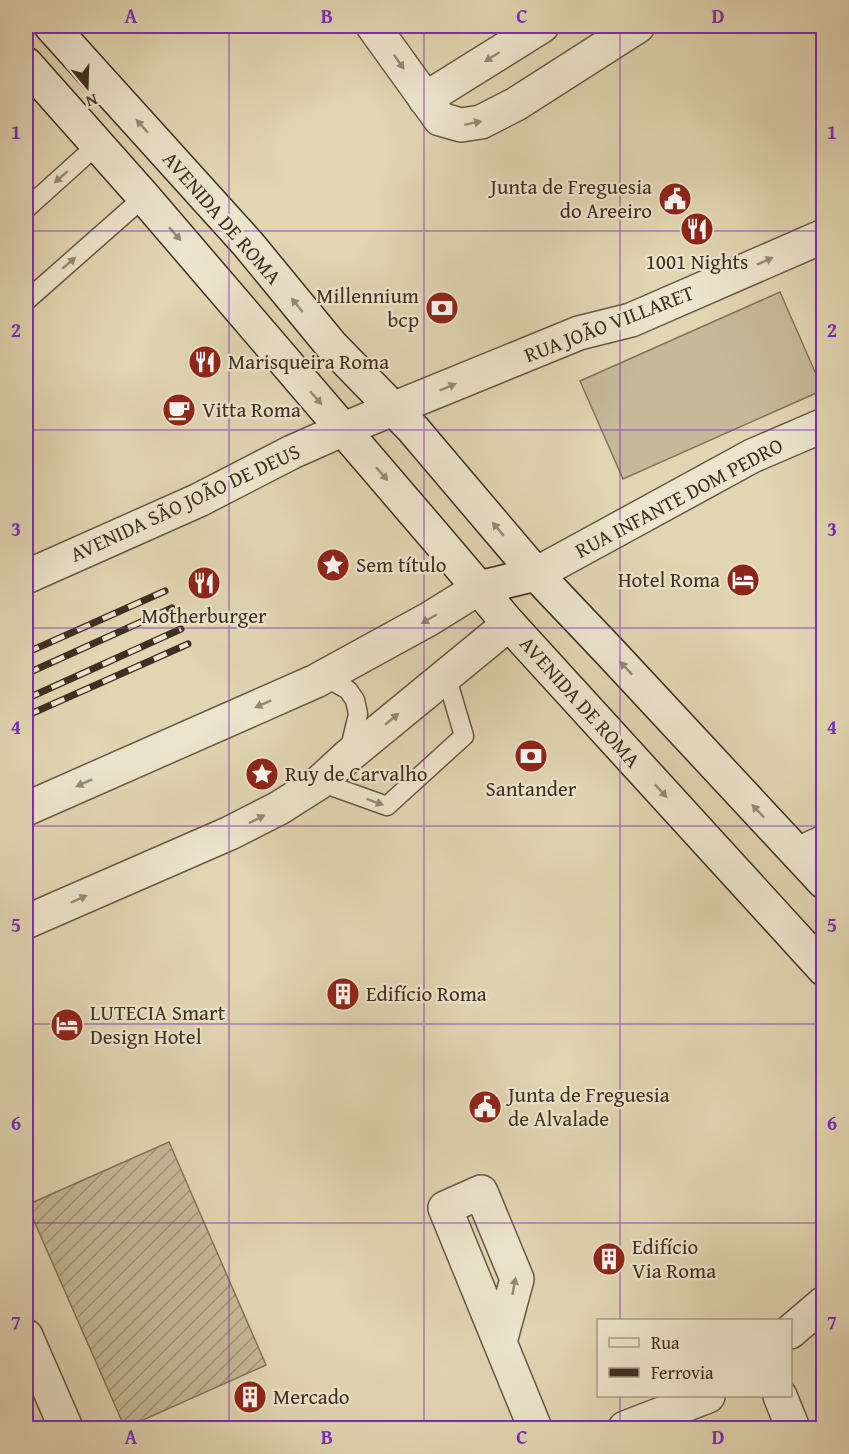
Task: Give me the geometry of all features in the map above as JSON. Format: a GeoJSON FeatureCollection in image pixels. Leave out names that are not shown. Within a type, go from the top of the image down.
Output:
{"type":"FeatureCollection","features":[{"type":"Feature","properties":{"kind":"street","name":"AVENIDA DE ROMA"},"geometry":{"type":"LineString","coordinates":[[51,26],[248,244],[331,345],[413,429],[536,574],[619,660],[811,848],[824,882]]}},
{"type":"Feature","properties":{"kind":"street"},"geometry":{"type":"LineString","coordinates":[[373,26],[440,119],[461,125],[482,122],[516,104],[638,26]]}},
{"type":"Feature","properties":{"kind":"street"},"geometry":{"type":"LineString","coordinates":[[425,99],[542,26]]}},
{"type":"Feature","properties":{"kind":"street","name":"AVENIDA DE ROMA"},"geometry":{"type":"LineString","coordinates":[[26,64],[344,429],[508,624],[824,969]]}},
{"type":"Feature","properties":{"kind":"street","name":"RUA JOÃO VILLARET"},"geometry":{"type":"LineString","coordinates":[[394,410],[579,333],[631,320],[824,236]]}},
{"type":"Feature","properties":{"kind":"street"},"geometry":{"type":"LineString","coordinates":[[344,429],[394,410]]}},
{"type":"Feature","properties":{"kind":"street","name":"RUA INFANTE DOM PEDRO"},"geometry":{"type":"LineString","coordinates":[[26,809],[316,681],[429,619],[479,588],[536,574],[752,456],[824,425]]}},
{"type":"Feature","properties":{"kind":"street","name":"AVENIDA SÃO JOÃO DE DEUS"},"geometry":{"type":"LineString","coordinates":[[26,577],[199,500],[292,452],[344,429]]}},
{"type":"Feature","properties":{"kind":"street"},"geometry":{"type":"LineString","coordinates":[[26,922],[230,832],[279,808],[320,782],[508,624],[536,574]]}},
{"type":"Feature","properties":{"kind":"street"},"geometry":{"type":"LineString","coordinates":[[792,1330],[824,1303]]}},
{"type":"Feature","properties":{"kind":"street"},"geometry":{"type":"LineString","coordinates":[[26,1336],[66,1428]]}},
{"type":"Feature","properties":{"kind":"street"},"geometry":{"type":"LineString","coordinates":[[500,1342],[535,1428]]}},
{"type":"Feature","properties":{"kind":"street"},"geometry":{"type":"LineString","coordinates":[[625,1428],[703,1397]]}},
{"type":"Feature","properties":{"kind":"street"},"geometry":{"type":"LineString","coordinates":[[781,1397],[793,1428]]}},
{"type":"Feature","properties":{"kind":"lane"},"geometry":{"type":"LineString","coordinates":[[26,209],[97,145]]}},
{"type":"Feature","properties":{"kind":"lane"},"geometry":{"type":"LineString","coordinates":[[26,301],[144,197]]}},
{"type":"Feature","properties":{"kind":"lane"},"geometry":{"type":"LineString","coordinates":[[320,782],[387,806],[464,736],[446,675]]}},
{"type":"Feature","properties":{"kind":"lane"},"geometry":{"type":"LineString","coordinates":[[316,681],[334,682],[348,690],[355,700],[358,714],[347,757]]}},
{"type":"Feature","properties":{"kind":"shaded area"},"geometry":{"type":"Polygon","coordinates":[[[780,292],[823,390],[623,479],[580,381],[780,292]]]}},
{"type":"Feature","properties":{"kind":"shaded area"},"geometry":{"type":"Polygon","coordinates":[[[169,1142],[266,1365],[125,1428],[27,1205],[169,1142]]]}},
{"type":"Feature","properties":{"kind":"railway"},"geometry":{"type":"LineString","coordinates":[[26,653],[165,591]]}},
{"type":"Feature","properties":{"kind":"railway"},"geometry":{"type":"LineString","coordinates":[[26,674],[172,608]]}},
{"type":"Feature","properties":{"kind":"railway"},"geometry":{"type":"LineString","coordinates":[[26,699],[181,629]]}},
{"type":"Feature","properties":{"kind":"railway"},"geometry":{"type":"LineString","coordinates":[[26,716],[188,644]]}},
{"type":"Feature","properties":{"kind":"place","name":"Junta de Freguesia do Areeiro"},"geometry":{"type":"Point","coordinates":[675,199]}},
{"type":"Feature","properties":{"kind":"place","name":"1001 Nights"},"geometry":{"type":"Point","coordinates":[697,229]}},
{"type":"Feature","properties":{"kind":"place","name":"Millennium bcp"},"geometry":{"type":"Point","coordinates":[442,308]}},
{"type":"Feature","properties":{"kind":"place","name":"Marisqueira Roma"},"geometry":{"type":"Point","coordinates":[205,362]}},
{"type":"Feature","properties":{"kind":"place","name":"Vitta Roma"},"geometry":{"type":"Point","coordinates":[179,410]}},
{"type":"Feature","properties":{"kind":"place","name":"Sem título"},"geometry":{"type":"Point","coordinates":[333,565]}},
{"type":"Feature","properties":{"kind":"place","name":"Hotel Roma"},"geometry":{"type":"Point","coordinates":[743,580]}},
{"type":"Feature","properties":{"kind":"place","name":"Motherburger"},"geometry":{"type":"Point","coordinates":[204,583]}},
{"type":"Feature","properties":{"kind":"place","name":"Santander"},"geometry":{"type":"Point","coordinates":[531,756]}},
{"type":"Feature","properties":{"kind":"place","name":"Ruy de Carvalho"},"geometry":{"type":"Point","coordinates":[262,774]}},
{"type":"Feature","properties":{"kind":"place","name":"Edifício Roma"},"geometry":{"type":"Point","coordinates":[343,994]}},
{"type":"Feature","properties":{"kind":"place","name":"LUTECIA Smart Design Hotel"},"geometry":{"type":"Point","coordinates":[67,1025]}},
{"type":"Feature","properties":{"kind":"place","name":"Junta de Freguesia de Alvalade"},"geometry":{"type":"Point","coordinates":[485,1107]}},
{"type":"Feature","properties":{"kind":"place","name":"Edifício Via Roma"},"geometry":{"type":"Point","coordinates":[609,1259]}},
{"type":"Feature","properties":{"kind":"place","name":"Mercado"},"geometry":{"type":"Point","coordinates":[250,1397]}}]}
